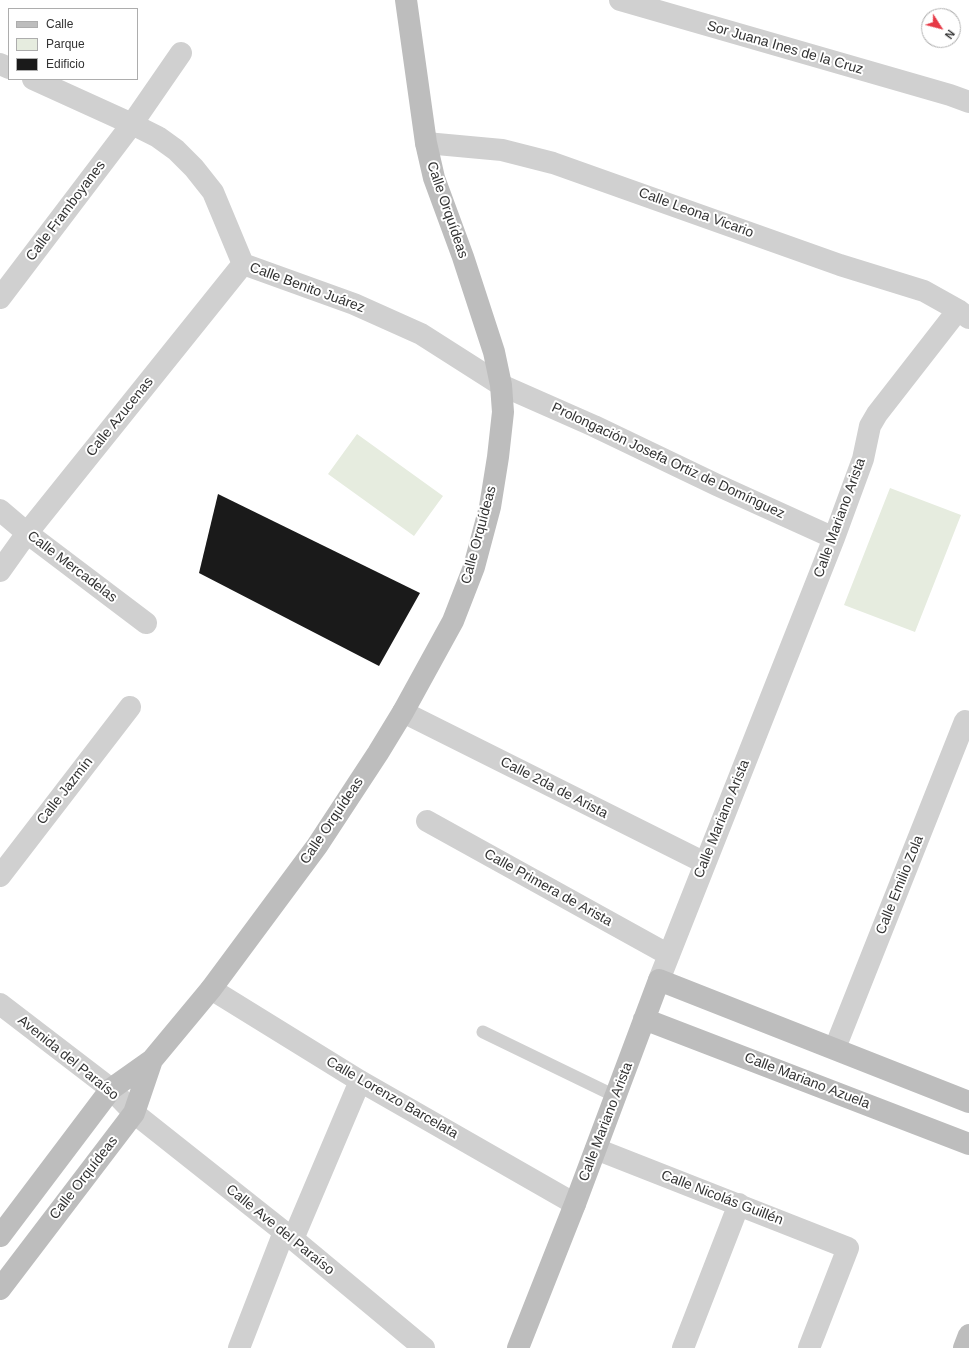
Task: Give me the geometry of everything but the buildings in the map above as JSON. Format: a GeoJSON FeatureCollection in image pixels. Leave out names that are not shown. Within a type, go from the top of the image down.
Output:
{"type":"FeatureCollection","features":[{"type":"Feature","properties":{"kind":"street","name":"Calle Orquídeas"},"geometry":{"type":"LineString","coordinates":[[0,1236],[111,1089],[152,1060],[211,989],[317,846],[403,712],[453,621],[474,567],[490,507],[498,457],[503,412],[501,385],[494,352],[463,257],[434,178],[426,143],[406,0]]}},
{"type":"Feature","properties":{"kind":"street","name":"Sor Juana Ines de la Cruz"},"geometry":{"type":"LineString","coordinates":[[620,0],[960,99]]}},
{"type":"Feature","properties":{"kind":"street","name":"Calle Framboyanes"},"geometry":{"type":"LineString","coordinates":[[0,298],[132,124],[181,53]]}},
{"type":"Feature","properties":{"kind":"street","name":"Calle Benito Juárez"},"geometry":{"type":"LineString","coordinates":[[35,80],[132,124],[158,137],[176,150],[194,168],[213,192],[243,264],[354,304],[421,334],[501,385]]}},
{"type":"Feature","properties":{"kind":"street","name":"Calle Leona Vicario"},"geometry":{"type":"LineString","coordinates":[[426,143],[502,150],[552,163],[840,265],[924,291],[964,314]]}},
{"type":"Feature","properties":{"kind":"street","name":"Calle Azucenas"},"geometry":{"type":"LineString","coordinates":[[0,571],[27,533],[243,264]]}},
{"type":"Feature","properties":{"kind":"street","name":"Calle Mariano Arista"},"geometry":{"type":"LineString","coordinates":[[518,1348],[575,1204],[659,980],[834,538],[863,459],[870,426],[877,414],[964,314]]}},
{"type":"Feature","properties":{"kind":"street","name":"Prolongación Josefa Ortiz de Domínguez"},"geometry":{"type":"LineString","coordinates":[[501,385],[601,429],[717,485],[834,538]]}},
{"type":"Feature","properties":{"kind":"street","name":"Calle Mercadelas"},"geometry":{"type":"LineString","coordinates":[[0,510],[27,533],[146,623]]}},
{"type":"Feature","properties":{"kind":"street","name":"Calle Jazmín"},"geometry":{"type":"LineString","coordinates":[[0,876],[130,707]]}},
{"type":"Feature","properties":{"kind":"street","name":"Calle 2da de Arista"},"geometry":{"type":"LineString","coordinates":[[403,712],[705,863]]}},
{"type":"Feature","properties":{"kind":"street","name":"Calle Emilio Zola"},"geometry":{"type":"LineString","coordinates":[[835,1048],[967,722]]}},
{"type":"Feature","properties":{"kind":"street","name":"Calle Primera de Arista"},"geometry":{"type":"LineString","coordinates":[[428,821],[669,955]]}},
{"type":"Feature","properties":{"kind":"street"},"geometry":{"type":"LineString","coordinates":[[659,980],[969,1102]]}},
{"type":"Feature","properties":{"kind":"street","name":"Calle Lorenzo Barcelata"},"geometry":{"type":"LineString","coordinates":[[211,989],[360,1081],[575,1204]]}},
{"type":"Feature","properties":{"kind":"street","name":"Avenida del Paraíso"},"geometry":{"type":"LineString","coordinates":[[0,1004],[111,1089],[134,1114]]}},
{"type":"Feature","properties":{"kind":"street","name":"Calle Mariano Azuela"},"geometry":{"type":"LineString","coordinates":[[644,1019],[969,1144]]}},
{"type":"Feature","properties":{"kind":"street","name":"Calle Orquídeas"},"geometry":{"type":"LineString","coordinates":[[0,1289],[134,1114],[152,1060]]}},
{"type":"Feature","properties":{"kind":"street"},"geometry":{"type":"LineString","coordinates":[[239,1348],[288,1235],[360,1081]]}},
{"type":"Feature","properties":{"kind":"street","name":"Calle Ave del Paraíso"},"geometry":{"type":"LineString","coordinates":[[134,1114],[288,1235],[424,1348]]}},
{"type":"Feature","properties":{"kind":"street","name":"Calle Nicolás Guillén"},"geometry":{"type":"LineString","coordinates":[[596,1149],[848,1248],[809,1348]]}},
{"type":"Feature","properties":{"kind":"street"},"geometry":{"type":"LineString","coordinates":[[683,1348],[739,1204]]}},
{"type":"Feature","properties":{"kind":"street"},"geometry":{"type":"LineString","coordinates":[[964,1348],[969,1335]]}},
{"type":"Feature","properties":{"kind":"lane"},"geometry":{"type":"LineString","coordinates":[[483,1032],[615,1096]]}},
{"type":"Feature","properties":{"kind":"green space"},"geometry":{"type":"Polygon","coordinates":[[[357,434],[443,496],[414,536],[328,474],[357,434]]]}},
{"type":"Feature","properties":{"kind":"green space"},"geometry":{"type":"Polygon","coordinates":[[[890,488],[961,515],[915,632],[844,605],[890,488]]]}}]}
